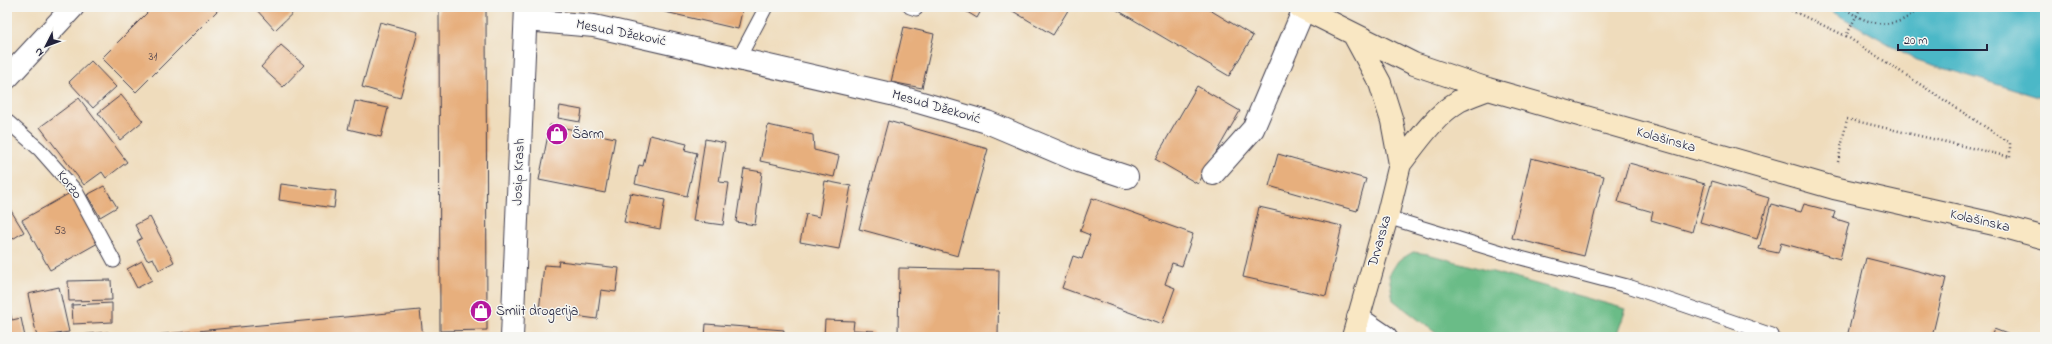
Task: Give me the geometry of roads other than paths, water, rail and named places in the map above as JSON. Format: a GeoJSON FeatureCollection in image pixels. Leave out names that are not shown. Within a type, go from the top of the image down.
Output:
{"type":"FeatureCollection","features":[{"type":"Feature","properties":{"kind":"main road","name":"Kolašinska"},"geometry":{"type":"LineString","coordinates":[[1302,8],[1414,64],[1488,89],[1834,188],[1994,224],[2045,238]]}},
{"type":"Feature","properties":{"kind":"main road","name":"Drvarska"},"geometry":{"type":"LineString","coordinates":[[1354,35],[1380,83],[1392,121],[1400,164]]}},
{"type":"Feature","properties":{"kind":"main road","name":"Drvarska"},"geometry":{"type":"LineString","coordinates":[[1356,327],[1387,217],[1400,164],[1425,132],[1442,115],[1459,101],[1488,89]]}},
{"type":"Feature","properties":{"kind":"street"},"geometry":{"type":"LineString","coordinates":[[7,78],[73,7]]}},
{"type":"Feature","properties":{"kind":"street"},"geometry":{"type":"LineString","coordinates":[[1213,174],[1253,129],[1302,8]]}},
{"type":"Feature","properties":{"kind":"street","name":"Mesud Džeković"},"geometry":{"type":"LineString","coordinates":[[526,13],[594,26],[739,58],[937,106],[988,122],[1079,161],[1127,177]]}},
{"type":"Feature","properties":{"kind":"street","name":"Josip Krash"},"geometry":{"type":"LineString","coordinates":[[512,337],[526,13]]}},
{"type":"Feature","properties":{"kind":"street"},"geometry":{"type":"LineString","coordinates":[[1356,327],[1386,337]]}},
{"type":"Feature","properties":{"kind":"lane"},"geometry":{"type":"LineString","coordinates":[[739,58],[766,7]]}},
{"type":"Feature","properties":{"kind":"lane","name":"Korzo"},"geometry":{"type":"LineString","coordinates":[[7,121],[39,149],[76,191],[114,261]]}},
{"type":"Feature","properties":{"kind":"lane"},"geometry":{"type":"LineString","coordinates":[[1387,217],[1521,258],[1631,287],[1772,335]]}},
{"type":"Feature","properties":{"kind":"water"},"geometry":{"type":"Polygon","coordinates":[[[1824,7],[2045,7],[2045,99],[1917,60],[1824,7]]]}},
{"type":"Feature","properties":{"kind":"place","name":"Šarm"},"geometry":{"type":"Point","coordinates":[557,134]}},
{"type":"Feature","properties":{"kind":"place","name":"Smiit drogerija"},"geometry":{"type":"Point","coordinates":[481,311]}}]}
